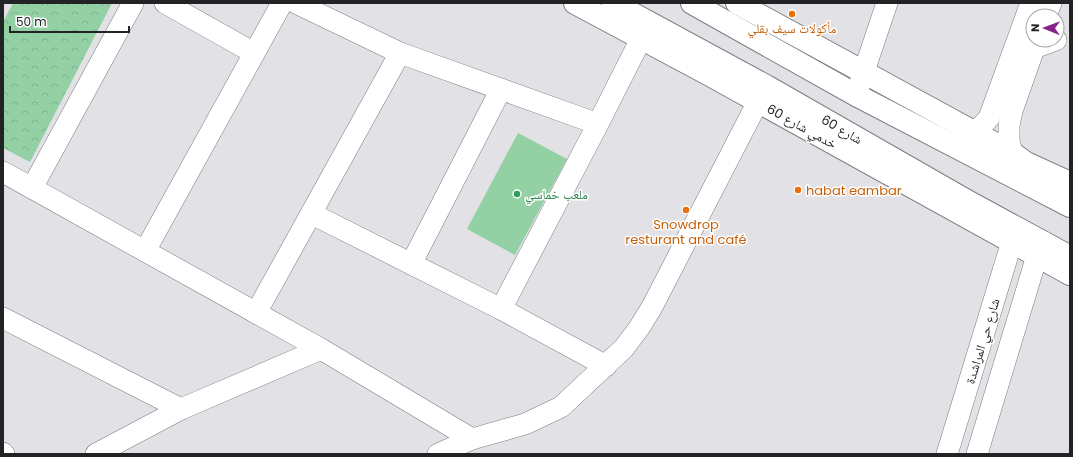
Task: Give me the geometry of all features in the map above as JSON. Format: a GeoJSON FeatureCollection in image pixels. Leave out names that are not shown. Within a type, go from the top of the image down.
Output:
{"type":"FeatureCollection","features":[{"type":"Feature","properties":{"kind":"main road"},"geometry":{"type":"LineString","coordinates":[[575,3],[645,31]]}},
{"type":"Feature","properties":{"kind":"main road","name":"شارع 60"},"geometry":{"type":"LineString","coordinates":[[612,3],[645,31],[967,201],[1016,236],[1040,249],[1070,257]]}},
{"type":"Feature","properties":{"kind":"main road"},"geometry":{"type":"LineString","coordinates":[[692,3],[856,95],[1070,206]]}},
{"type":"Feature","properties":{"kind":"main road"},"geometry":{"type":"LineString","coordinates":[[737,3],[759,9],[863,73],[1026,162],[1070,183]]}},
{"type":"Feature","properties":{"kind":"main road"},"geometry":{"type":"LineString","coordinates":[[1040,249],[1070,274]]}},
{"type":"Feature","properties":{"kind":"street"},"geometry":{"type":"LineString","coordinates":[[32,188],[133,3]]}},
{"type":"Feature","properties":{"kind":"street"},"geometry":{"type":"LineString","coordinates":[[165,3],[254,53]]}},
{"type":"Feature","properties":{"kind":"street"},"geometry":{"type":"LineString","coordinates":[[145,251],[282,3]]}},
{"type":"Feature","properties":{"kind":"street"},"geometry":{"type":"LineString","coordinates":[[296,3],[400,53],[598,124]]}},
{"type":"Feature","properties":{"kind":"street"},"geometry":{"type":"LineString","coordinates":[[856,95],[887,3]]}},
{"type":"Feature","properties":{"kind":"street"},"geometry":{"type":"LineString","coordinates":[[949,143],[960,140],[973,133],[989,118],[1031,3]]}},
{"type":"Feature","properties":{"kind":"street"},"geometry":{"type":"LineString","coordinates":[[749,35],[759,9]]}},
{"type":"Feature","properties":{"kind":"street"},"geometry":{"type":"LineString","coordinates":[[501,309],[645,31]]}},
{"type":"Feature","properties":{"kind":"street"},"geometry":{"type":"LineString","coordinates":[[1024,182],[1012,153],[1009,125],[1012,111],[1035,48]]}},
{"type":"Feature","properties":{"kind":"street"},"geometry":{"type":"LineString","coordinates":[[256,313],[400,53]]}},
{"type":"Feature","properties":{"kind":"street"},"geometry":{"type":"LineString","coordinates":[[411,264],[501,89]]}},
{"type":"Feature","properties":{"kind":"street"},"geometry":{"type":"LineString","coordinates":[[438,454],[472,439],[525,424],[561,407],[624,348],[652,307],[762,94]]}},
{"type":"Feature","properties":{"kind":"street"},"geometry":{"type":"LineString","coordinates":[[3,172],[321,349],[472,439]]}},
{"type":"Feature","properties":{"kind":"street"},"geometry":{"type":"LineString","coordinates":[[312,214],[501,309],[606,366]]}},
{"type":"Feature","properties":{"kind":"street","name":"شارع حي المراشدة"},"geometry":{"type":"LineString","coordinates":[[947,454],[1016,236]]}},
{"type":"Feature","properties":{"kind":"street"},"geometry":{"type":"LineString","coordinates":[[977,454],[1040,249]]}},
{"type":"Feature","properties":{"kind":"street"},"geometry":{"type":"LineString","coordinates":[[3,318],[181,409]]}},
{"type":"Feature","properties":{"kind":"street"},"geometry":{"type":"LineString","coordinates":[[96,454],[181,409],[321,349]]}},
{"type":"Feature","properties":{"kind":"green space"},"geometry":{"type":"Polygon","coordinates":[[[13,3],[112,3],[30,162],[3,148],[3,22],[13,3]]]}},
{"type":"Feature","properties":{"kind":"green space","name":"ملعب خماسي"},"geometry":{"type":"Polygon","coordinates":[[[518,133],[567,159],[515,255],[467,229],[518,133]]]}},
{"type":"Feature","properties":{"kind":"place","name":"مأكولات سيف بقلي"},"geometry":{"type":"Point","coordinates":[792,14]}},
{"type":"Feature","properties":{"kind":"place","name":"habat eambar"},"geometry":{"type":"Point","coordinates":[798,190]}},
{"type":"Feature","properties":{"kind":"place","name":"ملعب خماسي"},"geometry":{"type":"Point","coordinates":[517,194]}},
{"type":"Feature","properties":{"kind":"place","name":"Snowdrop resturant and café"},"geometry":{"type":"Point","coordinates":[686,210]}}]}
